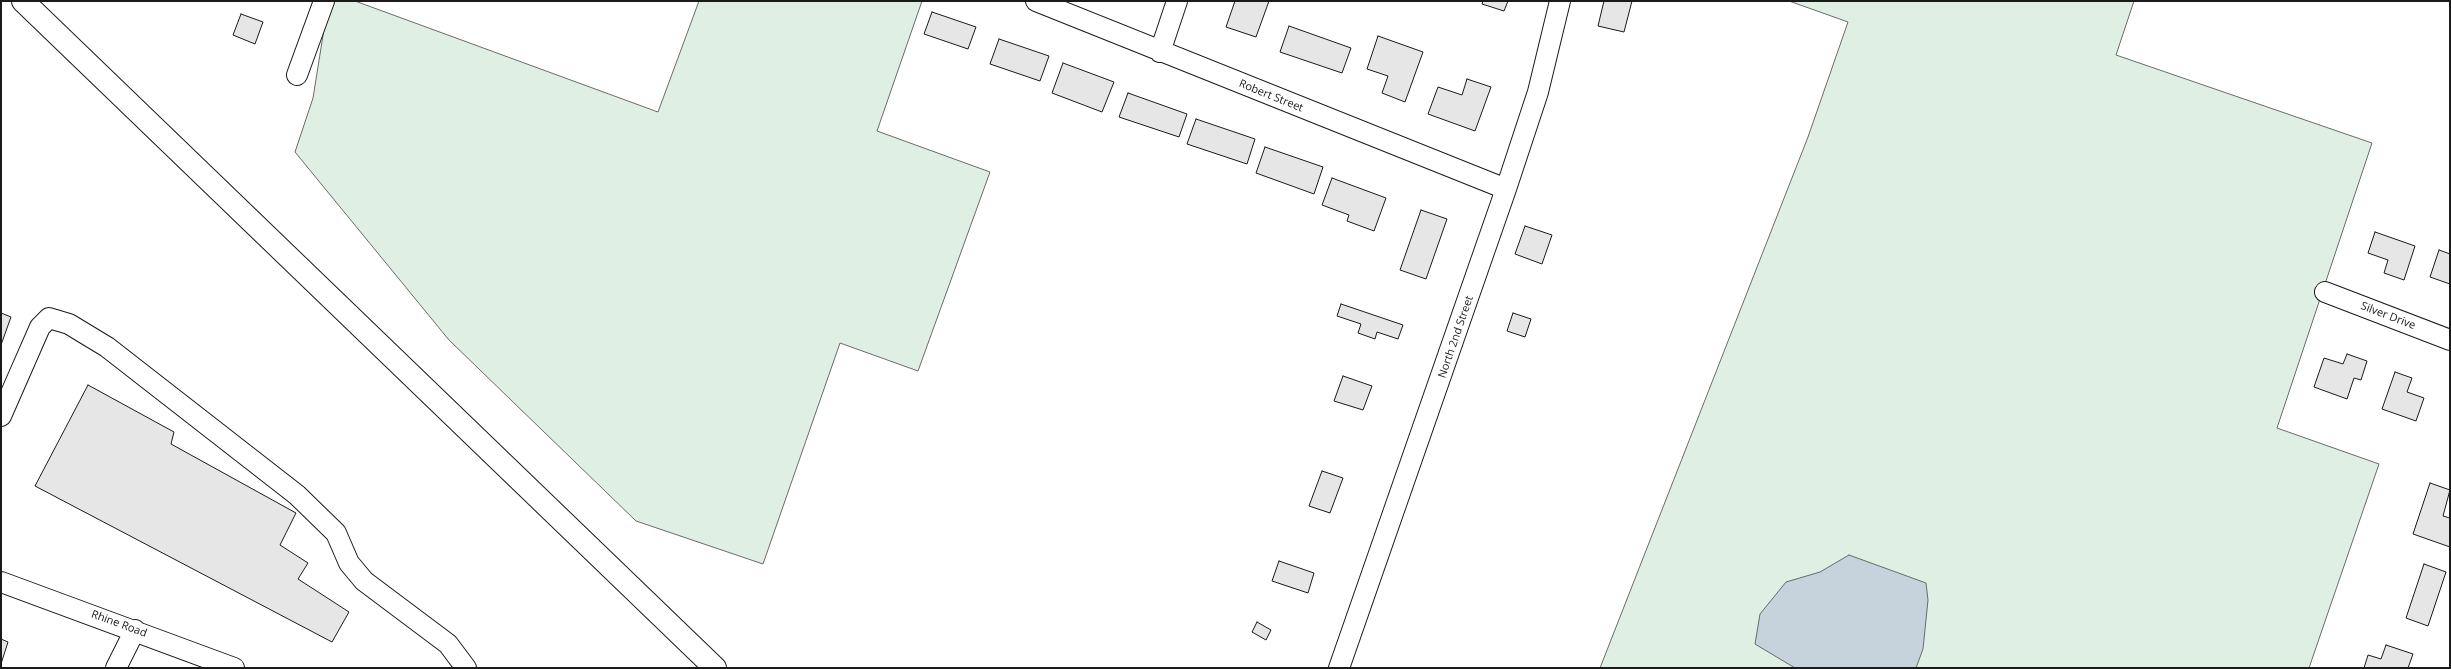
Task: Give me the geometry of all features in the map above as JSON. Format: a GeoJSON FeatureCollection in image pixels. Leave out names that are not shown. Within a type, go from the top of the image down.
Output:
{"type":"FeatureCollection","features":[{"type":"Feature","properties":{"kind":"highway"},"geometry":{"type":"LineString","coordinates":[[23,1],[715,668]]}},
{"type":"Feature","properties":{"kind":"street"},"geometry":{"type":"LineString","coordinates":[[297,75],[324,1]]}},
{"type":"Feature","properties":{"kind":"street","name":"Robert Street"},"geometry":{"type":"LineString","coordinates":[[1036,1],[1160,52],[1506,189]]}},
{"type":"Feature","properties":{"kind":"street"},"geometry":{"type":"LineString","coordinates":[[1160,52],[1177,1]]}},
{"type":"Feature","properties":{"kind":"street","name":"North 2nd Street"},"geometry":{"type":"LineString","coordinates":[[1339,668],[1506,189],[1538,92],[1560,1]]}},
{"type":"Feature","properties":{"kind":"street","name":"Silver Drive"},"geometry":{"type":"LineString","coordinates":[[2325,292],[2450,340]]}},
{"type":"Feature","properties":{"kind":"street"},"geometry":{"type":"LineString","coordinates":[[1,416],[40,327],[49,318],[69,324],[107,347],[297,495],[336,532],[349,563],[364,581],[448,644],[466,668]]}},
{"type":"Feature","properties":{"kind":"street","name":"Rhine Road"},"geometry":{"type":"LineString","coordinates":[[2,583],[135,630],[234,668]]}},
{"type":"Feature","properties":{"kind":"street"},"geometry":{"type":"LineString","coordinates":[[116,668],[135,630]]}},
{"type":"Feature","properties":{"kind":"green space"},"geometry":{"type":"Polygon","coordinates":[[[334,1],[355,1],[658,112],[699,1],[922,1],[877,131],[990,172],[918,371],[840,343],[763,564],[636,521],[449,340],[295,152],[313,98],[325,23],[334,1]]]}},
{"type":"Feature","properties":{"kind":"green space"},"geometry":{"type":"Polygon","coordinates":[[[1789,1],[2134,1],[2116,55],[2372,143],[2277,428],[2379,464],[2309,668],[1600,668],[1808,137],[1848,22],[1789,1]]]}},
{"type":"Feature","properties":{"kind":"shaded area"},"geometry":{"type":"Polygon","coordinates":[[[1849,555],[1926,583],[1928,600],[1923,649],[1916,668],[1795,668],[1755,644],[1760,614],[1786,582],[1820,572],[1849,555]]]}},
{"type":"Feature","properties":{"kind":"building"},"geometry":{"type":"Polygon","coordinates":[[[1235,1],[1269,1],[1256,37],[1226,27],[1235,1]]]}},
{"type":"Feature","properties":{"kind":"building"},"geometry":{"type":"Polygon","coordinates":[[[1483,1],[1508,1],[1504,11],[1482,4],[1483,1]]]}},
{"type":"Feature","properties":{"kind":"building"},"geometry":{"type":"Polygon","coordinates":[[[1604,1],[1632,1],[1624,32],[1598,26],[1604,1]]]}},
{"type":"Feature","properties":{"kind":"building"},"geometry":{"type":"Polygon","coordinates":[[[932,12],[976,27],[968,49],[924,34],[932,12]]]}},
{"type":"Feature","properties":{"kind":"building"},"geometry":{"type":"Polygon","coordinates":[[[241,14],[263,22],[255,44],[233,35],[241,14]]]}},
{"type":"Feature","properties":{"kind":"building"},"geometry":{"type":"Polygon","coordinates":[[[1289,26],[1351,48],[1342,73],[1280,52],[1289,26]]]}},
{"type":"Feature","properties":{"kind":"building"},"geometry":{"type":"Polygon","coordinates":[[[1378,36],[1423,52],[1405,102],[1382,93],[1388,76],[1367,69],[1378,36]]]}},
{"type":"Feature","properties":{"kind":"building"},"geometry":{"type":"Polygon","coordinates":[[[999,39],[1049,56],[1040,81],[990,64],[999,39]]]}},
{"type":"Feature","properties":{"kind":"building"},"geometry":{"type":"Polygon","coordinates":[[[1063,63],[1114,82],[1102,112],[1052,93],[1063,63]]]}},
{"type":"Feature","properties":{"kind":"building"},"geometry":{"type":"Polygon","coordinates":[[[1467,79],[1491,87],[1475,131],[1428,114],[1438,87],[1462,95],[1467,79]]]}},
{"type":"Feature","properties":{"kind":"building"},"geometry":{"type":"Polygon","coordinates":[[[1128,93],[1187,114],[1179,137],[1119,117],[1128,93]]]}},
{"type":"Feature","properties":{"kind":"building"},"geometry":{"type":"Polygon","coordinates":[[[1196,119],[1255,139],[1247,164],[1187,144],[1196,119]]]}},
{"type":"Feature","properties":{"kind":"building"},"geometry":{"type":"Polygon","coordinates":[[[1265,147],[1323,167],[1314,194],[1256,173],[1265,147]]]}},
{"type":"Feature","properties":{"kind":"building"},"geometry":{"type":"Polygon","coordinates":[[[1332,178],[1386,198],[1374,231],[1347,221],[1349,215],[1322,205],[1332,178]]]}},
{"type":"Feature","properties":{"kind":"building"},"geometry":{"type":"Polygon","coordinates":[[[1421,210],[1447,219],[1426,279],[1400,270],[1421,210]]]}},
{"type":"Feature","properties":{"kind":"building"},"geometry":{"type":"Polygon","coordinates":[[[1525,226],[1552,235],[1542,264],[1515,254],[1525,226]]]}},
{"type":"Feature","properties":{"kind":"building"},"geometry":{"type":"Polygon","coordinates":[[[2375,232],[2415,246],[2404,280],[2384,273],[2388,260],[2368,253],[2375,232]]]}},
{"type":"Feature","properties":{"kind":"building"},"geometry":{"type":"Polygon","coordinates":[[[2439,250],[2450,254],[2450,284],[2430,277],[2439,250]]]}},
{"type":"Feature","properties":{"kind":"building"},"geometry":{"type":"Polygon","coordinates":[[[1341,304],[1403,325],[1398,339],[1377,332],[1375,339],[1358,333],[1361,324],[1337,316],[1341,304]]]}},
{"type":"Feature","properties":{"kind":"building"},"geometry":{"type":"Polygon","coordinates":[[[1,313],[11,317],[1,345],[1,313]]]}},
{"type":"Feature","properties":{"kind":"building"},"geometry":{"type":"Polygon","coordinates":[[[1513,313],[1531,319],[1525,337],[1507,331],[1513,313]]]}},
{"type":"Feature","properties":{"kind":"building"},"geometry":{"type":"Polygon","coordinates":[[[2347,354],[2367,361],[2361,380],[2354,378],[2347,399],[2314,387],[2324,358],[2343,364],[2347,354]]]}},
{"type":"Feature","properties":{"kind":"building"},"geometry":{"type":"Polygon","coordinates":[[[2395,372],[2412,378],[2407,392],[2424,398],[2416,421],[2382,409],[2395,372]]]}},
{"type":"Feature","properties":{"kind":"building"},"geometry":{"type":"Polygon","coordinates":[[[1343,376],[1372,386],[1363,410],[1334,401],[1343,376]]]}},
{"type":"Feature","properties":{"kind":"building"},"geometry":{"type":"Polygon","coordinates":[[[88,385],[174,432],[171,444],[296,513],[280,545],[308,563],[298,579],[349,612],[332,642],[35,486],[88,385]]]}},
{"type":"Feature","properties":{"kind":"building"},"geometry":{"type":"Polygon","coordinates":[[[1322,471],[1343,478],[1330,513],[1309,506],[1322,471]]]}},
{"type":"Feature","properties":{"kind":"building"},"geometry":{"type":"Polygon","coordinates":[[[2430,483],[2450,490],[2443,516],[2450,518],[2450,547],[2413,534],[2430,483]]]}},
{"type":"Feature","properties":{"kind":"building"},"geometry":{"type":"Polygon","coordinates":[[[1279,561],[1314,573],[1308,593],[1272,581],[1279,561]]]}},
{"type":"Feature","properties":{"kind":"building"},"geometry":{"type":"Polygon","coordinates":[[[2424,564],[2446,572],[2428,626],[2406,618],[2424,564]]]}},
{"type":"Feature","properties":{"kind":"building"},"geometry":{"type":"Polygon","coordinates":[[[1257,622],[1271,630],[1266,640],[1252,632],[1257,622]]]}},
{"type":"Feature","properties":{"kind":"building"},"geometry":{"type":"Polygon","coordinates":[[[1,639],[8,642],[1,664],[1,639]]]}},
{"type":"Feature","properties":{"kind":"building"},"geometry":{"type":"Polygon","coordinates":[[[2386,645],[2413,654],[2408,668],[2364,668],[2368,655],[2381,659],[2386,645]]]}}]}
